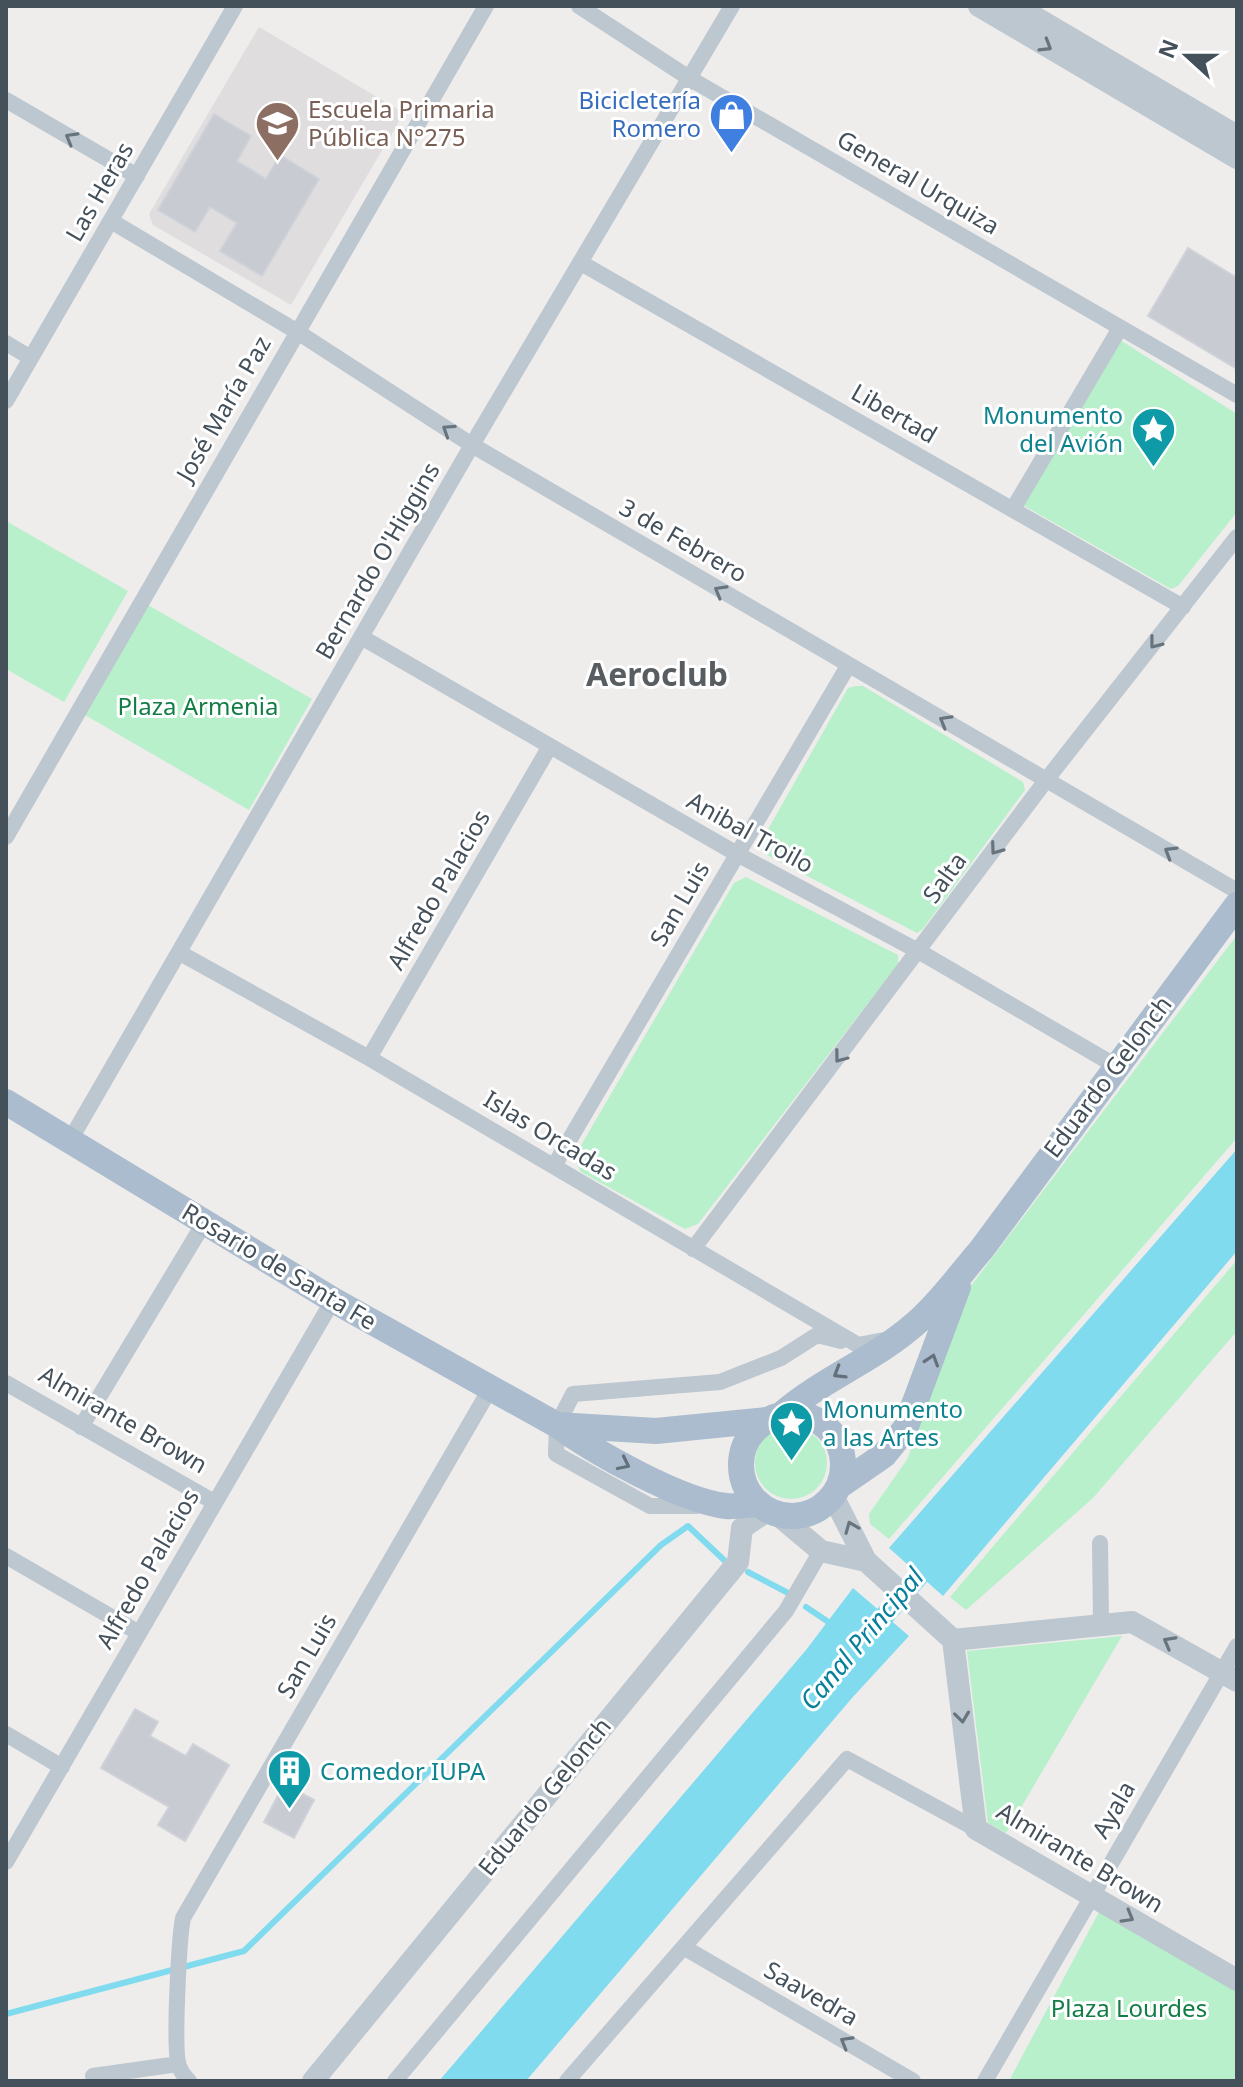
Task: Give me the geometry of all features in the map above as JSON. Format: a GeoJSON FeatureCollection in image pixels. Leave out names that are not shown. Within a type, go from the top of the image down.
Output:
{"type":"FeatureCollection","features":[{"type":"Feature","properties":{"kind":"main road","name":"Eduardo Gelonch"},"geometry":{"type":"LineString","coordinates":[[981,1250],[916,1323],[804,1395],[749,1437],[740,1459],[743,1484],[767,1510],[802,1516],[825,1505],[836,1491],[884,1455],[905,1429],[955,1293],[981,1250],[1237,905]]}},
{"type":"Feature","properties":{"kind":"main road","name":"Rosario de Santa Fe"},"geometry":{"type":"LineString","coordinates":[[6,1102],[333,1300],[557,1425],[582,1443],[684,1494],[725,1506],[767,1510]]}},
{"type":"Feature","properties":{"kind":"main road"},"geometry":{"type":"LineString","coordinates":[[774,1417],[804,1415],[832,1432],[843,1464],[836,1491]]}},
{"type":"Feature","properties":{"kind":"main road","name":"Rosario de Santa Fe"},"geometry":{"type":"LineString","coordinates":[[557,1425],[656,1431],[774,1417]]}},
{"type":"Feature","properties":{"kind":"street","name":"Las Heras"},"geometry":{"type":"LineString","coordinates":[[6,401],[235,6]]}},
{"type":"Feature","properties":{"kind":"street","name":"José María Paz"},"geometry":{"type":"LineString","coordinates":[[6,837],[486,6]]}},
{"type":"Feature","properties":{"kind":"street","name":"General Urquiza"},"geometry":{"type":"LineString","coordinates":[[579,6],[689,78],[1237,395]]}},
{"type":"Feature","properties":{"kind":"street","name":"Bernardo O'Higgins"},"geometry":{"type":"LineString","coordinates":[[69,1142],[472,445],[732,6]]}},
{"type":"Feature","properties":{"kind":"street"},"geometry":{"type":"LineString","coordinates":[[979,6],[1237,158]]}},
{"type":"Feature","properties":{"kind":"street"},"geometry":{"type":"LineString","coordinates":[[1016,6],[1237,136]]}},
{"type":"Feature","properties":{"kind":"street"},"geometry":{"type":"LineString","coordinates":[[6,100],[137,176]]}},
{"type":"Feature","properties":{"kind":"street","name":"3 de Febrero"},"geometry":{"type":"LineString","coordinates":[[111,221],[296,331],[472,445],[1237,891]]}},
{"type":"Feature","properties":{"kind":"street","name":"Libertad"},"geometry":{"type":"LineString","coordinates":[[581,263],[1183,607]]}},
{"type":"Feature","properties":{"kind":"street"},"geometry":{"type":"LineString","coordinates":[[1013,509],[1120,328]]}},
{"type":"Feature","properties":{"kind":"street"},"geometry":{"type":"LineString","coordinates":[[6,343],[31,358]]}},
{"type":"Feature","properties":{"kind":"street","name":"Salta"},"geometry":{"type":"LineString","coordinates":[[693,1249],[920,952],[1047,779],[1237,537]]}},
{"type":"Feature","properties":{"kind":"street","name":"Anibal Troilo"},"geometry":{"type":"LineString","coordinates":[[363,638],[737,854],[920,952],[1116,1066]]}},
{"type":"Feature","properties":{"kind":"street","name":"San Luis"},"geometry":{"type":"LineString","coordinates":[[554,1166],[848,666]]}},
{"type":"Feature","properties":{"kind":"street","name":"Alfredo Palacios"},"geometry":{"type":"LineString","coordinates":[[369,1058],[550,746]]}},
{"type":"Feature","properties":{"kind":"street","name":"Islas Orcadas"},"geometry":{"type":"LineString","coordinates":[[180,953],[369,1058],[858,1345]]}},
{"type":"Feature","properties":{"kind":"street"},"geometry":{"type":"LineString","coordinates":[[81,1427],[204,1223]]}},
{"type":"Feature","properties":{"kind":"street","name":"Alfredo Palacios"},"geometry":{"type":"LineString","coordinates":[[6,1862],[333,1300]]}},
{"type":"Feature","properties":{"kind":"street"},"geometry":{"type":"LineString","coordinates":[[557,1425],[573,1394],[720,1382],[781,1358],[817,1335],[858,1345],[898,1337]]}},
{"type":"Feature","properties":{"kind":"street","name":"Almirante Brown"},"geometry":{"type":"LineString","coordinates":[[6,1383],[214,1502]]}},
{"type":"Feature","properties":{"kind":"street","name":"San Luis"},"geometry":{"type":"LineString","coordinates":[[178,2064],[180,1984],[177,1951],[183,1918],[490,1389]]}},
{"type":"Feature","properties":{"kind":"street"},"geometry":{"type":"LineString","coordinates":[[836,1491],[866,1561],[953,1640],[1132,1622],[1229,1676]]}},
{"type":"Feature","properties":{"kind":"street"},"geometry":{"type":"LineString","coordinates":[[767,1510],[821,1551],[866,1561]]}},
{"type":"Feature","properties":{"kind":"street","name":"Eduardo Gelonch"},"geometry":{"type":"LineString","coordinates":[[313,2081],[738,1562],[742,1528],[767,1510]]}},
{"type":"Feature","properties":{"kind":"street"},"geometry":{"type":"LineString","coordinates":[[1100,1543],[1101,1623]]}},
{"type":"Feature","properties":{"kind":"street"},"geometry":{"type":"LineString","coordinates":[[395,2081],[786,1611],[821,1551]]}},
{"type":"Feature","properties":{"kind":"street"},"geometry":{"type":"LineString","coordinates":[[6,1556],[139,1633]]}},
{"type":"Feature","properties":{"kind":"street","name":"Almirante Brown"},"geometry":{"type":"LineString","coordinates":[[953,1640],[976,1829],[1237,1980]]}},
{"type":"Feature","properties":{"kind":"street","name":"Ayala"},"geometry":{"type":"LineString","coordinates":[[985,2081],[1092,1897],[1229,1676],[1237,1646]]}},
{"type":"Feature","properties":{"kind":"street"},"geometry":{"type":"LineString","coordinates":[[6,1734],[62,1767]]}},
{"type":"Feature","properties":{"kind":"street"},"geometry":{"type":"LineString","coordinates":[[567,2081],[847,1759],[976,1829]]}},
{"type":"Feature","properties":{"kind":"street","name":"Saavedra"},"geometry":{"type":"LineString","coordinates":[[685,1948],[913,2081]]}},
{"type":"Feature","properties":{"kind":"street"},"geometry":{"type":"LineString","coordinates":[[93,2076],[178,2064],[189,2081]]}},
{"type":"Feature","properties":{"kind":"shaded area","name":"Escuela Primaria Pública N°275"},"geometry":{"type":"Polygon","coordinates":[[[259,27],[404,113],[291,305],[153,225],[149,214],[259,27]]]}},
{"type":"Feature","properties":{"kind":"green space"},"geometry":{"type":"Polygon","coordinates":[[[1120,340],[1237,414],[1237,512],[1178,586],[1171,589],[1021,504],[1120,340]]]}},
{"type":"Feature","properties":{"kind":"green space"},"geometry":{"type":"Polygon","coordinates":[[[6,521],[128,591],[64,702],[6,669],[6,521]]]}},
{"type":"Feature","properties":{"kind":"green space","name":"Plaza Armenia"},"geometry":{"type":"Polygon","coordinates":[[[148,605],[312,699],[249,810],[85,715],[148,605]]]}},
{"type":"Feature","properties":{"kind":"green space"},"geometry":{"type":"Polygon","coordinates":[[[863,686],[1023,782],[1025,790],[917,933],[765,854],[758,847],[848,688],[863,686]]]}},
{"type":"Feature","properties":{"kind":"green space"},"geometry":{"type":"Polygon","coordinates":[[[746,877],[898,955],[898,964],[698,1224],[685,1229],[581,1172],[575,1161],[576,1154],[734,883],[746,877]]]}},
{"type":"Feature","properties":{"kind":"green space"},"geometry":{"type":"Polygon","coordinates":[[[1237,935],[1237,1138],[889,1539],[870,1524],[869,1514],[908,1458],[961,1299],[1237,935]]]}},
{"type":"Feature","properties":{"kind":"green space"},"geometry":{"type":"Polygon","coordinates":[[[1237,1260],[1237,1331],[1093,1498],[966,1610],[950,1597],[1237,1260]]]}},
{"type":"Feature","properties":{"kind":"green space","name":"Monumento a las Artes"},"geometry":{"type":"Polygon","coordinates":[[[791,1427],[811,1433],[821,1443],[827,1463],[821,1483],[811,1493],[791,1499],[771,1493],[761,1483],[755,1463],[761,1443],[771,1433],[791,1427]]]}},
{"type":"Feature","properties":{"kind":"green space"},"geometry":{"type":"Polygon","coordinates":[[[1122,1636],[1006,1833],[988,1823],[967,1651],[1122,1636]]]}},
{"type":"Feature","properties":{"kind":"green space","name":"Plaza Lourdes"},"geometry":{"type":"Polygon","coordinates":[[[1100,1910],[1237,1987],[1237,2081],[1009,2081],[1100,1910]]]}},
{"type":"Feature","properties":{"kind":"water"},"geometry":{"type":"Polygon","coordinates":[[[1237,1149],[1237,1251],[943,1596],[889,1548],[1237,1149]]]}},
{"type":"Feature","properties":{"kind":"water"},"geometry":{"type":"Polygon","coordinates":[[[853,1588],[909,1636],[852,1698],[526,2081],[439,2081],[806,1650],[853,1588]]]}},
{"type":"Feature","properties":{"kind":"building"},"geometry":{"type":"Polygon","coordinates":[[[214,114],[251,136],[237,161],[266,179],[280,155],[319,179],[262,276],[220,251],[237,223],[210,207],[195,232],[158,210],[214,114]]]}},
{"type":"Feature","properties":{"kind":"building"},"geometry":{"type":"Polygon","coordinates":[[[1188,248],[1237,278],[1237,369],[1148,316],[1188,248]]]}},
{"type":"Feature","properties":{"kind":"building"},"geometry":{"type":"Polygon","coordinates":[[[135,1709],[158,1722],[150,1736],[186,1756],[193,1744],[229,1765],[185,1841],[158,1825],[169,1807],[101,1768],[135,1709]]]}},
{"type":"Feature","properties":{"kind":"building","name":"Comedor IUPA"},"geometry":{"type":"Polygon","coordinates":[[[284,1784],[314,1800],[294,1838],[264,1822],[284,1784]]]}},
{"type":"Feature","properties":{"kind":"waterway"},"geometry":{"type":"LineString","coordinates":[[6,2014],[244,1951],[661,1545],[688,1526],[724,1560]]}},
{"type":"Feature","properties":{"kind":"waterway","name":"Canal Principal"},"geometry":{"type":"LineString","coordinates":[[869,1634],[937,1555]]}},
{"type":"Feature","properties":{"kind":"waterway"},"geometry":{"type":"LineString","coordinates":[[748,1572],[792,1595]]}},
{"type":"Feature","properties":{"kind":"waterway"},"geometry":{"type":"LineString","coordinates":[[806,1607],[833,1625]]}},
{"type":"Feature","properties":{"kind":"place","name":"Bicicletería Romero"},"geometry":{"type":"Point","coordinates":[732,154]}},
{"type":"Feature","properties":{"kind":"place","name":"Escuela Primaria Pública N°275"},"geometry":{"type":"Point","coordinates":[277,163]}},
{"type":"Feature","properties":{"kind":"place","name":"Monumento del Avión"},"geometry":{"type":"Point","coordinates":[1154,469]}},
{"type":"Feature","properties":{"kind":"place","name":"Monumento a las Artes"},"geometry":{"type":"Point","coordinates":[792,1463]}},
{"type":"Feature","properties":{"kind":"place","name":"Comedor IUPA"},"geometry":{"type":"Point","coordinates":[289,1811]}},
{"type":"Feature","properties":{"kind":"district","name":"Aeroclub"},"geometry":{"type":"Point","coordinates":[657,675]}}]}
